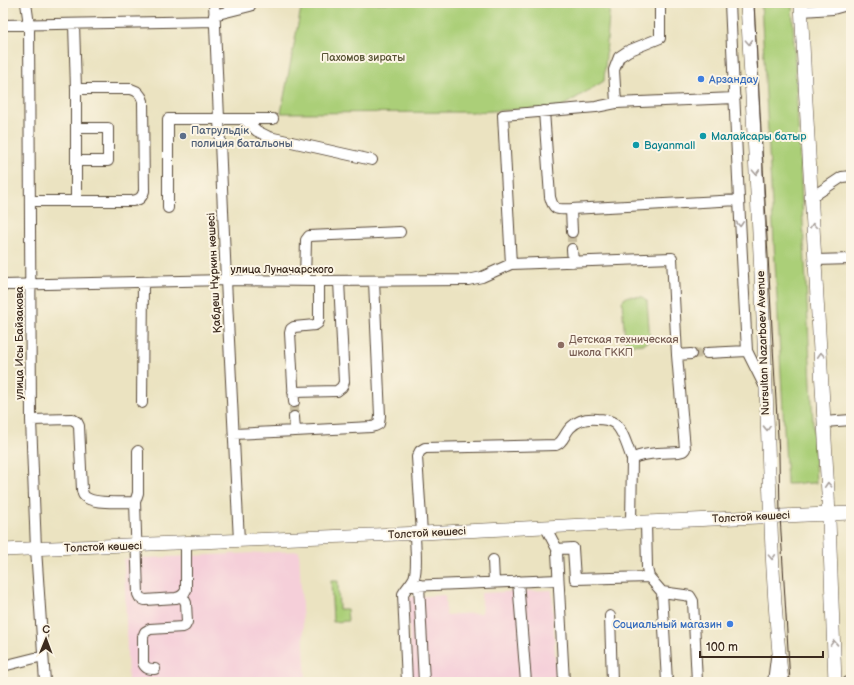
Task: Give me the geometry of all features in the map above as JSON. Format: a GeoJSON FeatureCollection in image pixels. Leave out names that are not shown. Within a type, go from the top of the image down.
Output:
{"type":"FeatureCollection","features":[{"type":"Feature","properties":{"kind":"main road","name":"Nursultan Nazarbaev Avenue"},"geometry":{"type":"LineString","coordinates":[[747,3],[766,389],[770,517],[778,644],[782,682]]}},
{"type":"Feature","properties":{"kind":"main road"},"geometry":{"type":"LineString","coordinates":[[802,7],[829,514],[835,682]]}},
{"type":"Feature","properties":{"kind":"main road","name":"Толстой көшесі"},"geometry":{"type":"LineString","coordinates":[[3,550],[418,534],[851,513]]}},
{"type":"Feature","properties":{"kind":"street","name":"улица Исы Байзакова"},"geometry":{"type":"LineString","coordinates":[[26,3],[28,25],[31,420],[36,549],[45,682]]}},
{"type":"Feature","properties":{"kind":"street","name":"Қабдеш Нұркин көшесі"},"geometry":{"type":"LineString","coordinates":[[214,3],[239,541]]}},
{"type":"Feature","properties":{"kind":"street"},"geometry":{"type":"LineString","coordinates":[[3,25],[74,24],[215,18],[250,6],[251,3]]}},
{"type":"Feature","properties":{"kind":"street"},"geometry":{"type":"LineString","coordinates":[[616,103],[614,70],[619,57],[628,51],[660,38],[660,3]]}},
{"type":"Feature","properties":{"kind":"street"},"geometry":{"type":"LineString","coordinates":[[730,3],[747,351],[766,389]]}},
{"type":"Feature","properties":{"kind":"street"},"geometry":{"type":"LineString","coordinates":[[802,7],[833,9],[851,4]]}},
{"type":"Feature","properties":{"kind":"street"},"geometry":{"type":"LineString","coordinates":[[74,24],[76,89],[76,201]]}},
{"type":"Feature","properties":{"kind":"street"},"geometry":{"type":"LineString","coordinates":[[30,201],[132,201],[139,200],[144,191],[142,97],[135,90],[131,89],[76,89]]}},
{"type":"Feature","properties":{"kind":"street"},"geometry":{"type":"LineString","coordinates":[[632,458],[643,455],[679,452],[683,451],[684,449],[672,258],[511,264],[503,115],[596,107],[616,103],[735,98]]}},
{"type":"Feature","properties":{"kind":"street"},"geometry":{"type":"LineString","coordinates":[[544,111],[550,198],[552,204],[557,209],[739,200]]}},
{"type":"Feature","properties":{"kind":"street"},"geometry":{"type":"LineString","coordinates":[[168,208],[168,119],[273,119]]}},
{"type":"Feature","properties":{"kind":"street"},"geometry":{"type":"LineString","coordinates":[[244,119],[257,131],[269,137],[372,160]]}},
{"type":"Feature","properties":{"kind":"street"},"geometry":{"type":"LineString","coordinates":[[76,128],[108,128],[108,161],[76,161]]}},
{"type":"Feature","properties":{"kind":"street"},"geometry":{"type":"LineString","coordinates":[[812,197],[842,177],[851,176]]}},
{"type":"Feature","properties":{"kind":"street"},"geometry":{"type":"LineString","coordinates":[[571,209],[572,232]]}},
{"type":"Feature","properties":{"kind":"street"},"geometry":{"type":"LineString","coordinates":[[305,281],[306,240],[309,236],[400,232]]}},
{"type":"Feature","properties":{"kind":"street"},"geometry":{"type":"LineString","coordinates":[[572,249],[573,262]]}},
{"type":"Feature","properties":{"kind":"street"},"geometry":{"type":"LineString","coordinates":[[816,260],[851,259]]}},
{"type":"Feature","properties":{"kind":"street","name":"улица Луначарского"},"geometry":{"type":"LineString","coordinates":[[3,285],[226,280],[468,280],[482,277],[511,264]]}},
{"type":"Feature","properties":{"kind":"street"},"geometry":{"type":"LineString","coordinates":[[319,281],[318,323],[315,325],[294,327],[290,332],[293,397],[337,391],[342,387],[344,382],[340,281]]}},
{"type":"Feature","properties":{"kind":"street"},"geometry":{"type":"LineString","coordinates":[[234,434],[372,427],[379,424],[380,416],[374,281]]}},
{"type":"Feature","properties":{"kind":"street"},"geometry":{"type":"LineString","coordinates":[[142,403],[143,282]]}},
{"type":"Feature","properties":{"kind":"street"},"geometry":{"type":"LineString","coordinates":[[707,353],[747,351]]}},
{"type":"Feature","properties":{"kind":"street"},"geometry":{"type":"LineString","coordinates":[[677,355],[690,354]]}},
{"type":"Feature","properties":{"kind":"street"},"geometry":{"type":"LineString","coordinates":[[294,417],[295,431]]}},
{"type":"Feature","properties":{"kind":"street"},"geometry":{"type":"LineString","coordinates":[[424,682],[414,586],[418,534],[417,457],[420,451],[425,448],[556,445],[562,442],[569,428],[577,422],[589,418],[606,420],[614,423],[620,429],[632,458],[631,523]]}},
{"type":"Feature","properties":{"kind":"street"},"geometry":{"type":"LineString","coordinates":[[31,420],[72,420],[77,422],[79,426],[83,496],[96,502],[136,502]]}},
{"type":"Feature","properties":{"kind":"street"},"geometry":{"type":"LineString","coordinates":[[824,422],[851,420]]}},
{"type":"Feature","properties":{"kind":"street"},"geometry":{"type":"LineString","coordinates":[[138,451],[138,494],[136,502],[138,594],[140,598],[145,600],[181,597],[184,594],[186,590],[186,543]]}},
{"type":"Feature","properties":{"kind":"street"},"geometry":{"type":"LineString","coordinates":[[646,522],[647,568],[649,577],[662,592],[667,682]]}},
{"type":"Feature","properties":{"kind":"street"},"geometry":{"type":"LineString","coordinates":[[546,528],[557,549],[564,682]]}},
{"type":"Feature","properties":{"kind":"street"},"geometry":{"type":"LineString","coordinates":[[557,549],[574,548],[574,579],[649,577]]}},
{"type":"Feature","properties":{"kind":"street"},"geometry":{"type":"LineString","coordinates":[[493,560],[494,582]]}},
{"type":"Feature","properties":{"kind":"street"},"geometry":{"type":"LineString","coordinates":[[407,682],[403,594],[405,589],[414,586],[558,580]]}},
{"type":"Feature","properties":{"kind":"street"},"geometry":{"type":"LineString","coordinates":[[518,581],[526,682]]}},
{"type":"Feature","properties":{"kind":"street"},"geometry":{"type":"LineString","coordinates":[[662,592],[690,596],[693,601],[697,682]]}},
{"type":"Feature","properties":{"kind":"street"},"geometry":{"type":"LineString","coordinates":[[155,669],[147,669],[143,663],[143,637],[145,632],[150,629],[186,626],[186,603],[181,597]]}},
{"type":"Feature","properties":{"kind":"street"},"geometry":{"type":"LineString","coordinates":[[610,616],[612,682]]}},
{"type":"Feature","properties":{"kind":"street"},"geometry":{"type":"LineString","coordinates":[[773,682],[778,644]]}},
{"type":"Feature","properties":{"kind":"street"},"geometry":{"type":"LineString","coordinates":[[3,666],[43,656]]}},
{"type":"Feature","properties":{"kind":"shaded area"},"geometry":{"type":"Polygon","coordinates":[[[299,551],[306,682],[128,682],[124,559],[299,551]]]}},
{"type":"Feature","properties":{"kind":"shaded area"},"geometry":{"type":"Polygon","coordinates":[[[552,590],[556,677],[448,682],[422,682],[411,678],[408,597],[445,595],[446,615],[482,613],[481,593],[552,590]]]}},
{"type":"Feature","properties":{"kind":"green space","name":"Пахомов зираты"},"geometry":{"type":"Polygon","coordinates":[[[302,3],[610,3],[604,81],[561,107],[476,112],[281,113],[302,3]]]}},
{"type":"Feature","properties":{"kind":"green space"},"geometry":{"type":"Polygon","coordinates":[[[761,3],[792,3],[816,483],[787,484],[761,3]]]}},
{"type":"Feature","properties":{"kind":"green space"},"geometry":{"type":"Polygon","coordinates":[[[628,296],[643,297],[647,301],[650,340],[646,343],[628,345],[626,343],[622,302],[628,296]]]}},
{"type":"Feature","properties":{"kind":"green space"},"geometry":{"type":"Polygon","coordinates":[[[331,581],[338,581],[339,609],[347,609],[348,621],[333,622],[331,581]]]}},
{"type":"Feature","properties":{"kind":"tunnel"},"geometry":{"type":"LineString","coordinates":[[572,232],[572,249]]}},
{"type":"Feature","properties":{"kind":"tunnel"},"geometry":{"type":"LineString","coordinates":[[691,354],[707,353]]}},
{"type":"Feature","properties":{"kind":"tunnel"},"geometry":{"type":"LineString","coordinates":[[294,402],[294,417]]}},
{"type":"Feature","properties":{"kind":"tram line"},"geometry":{"type":"LineString","coordinates":[[754,3],[790,682]]}},
{"type":"Feature","properties":{"kind":"place","name":"Арзандау"},"geometry":{"type":"Point","coordinates":[701,79]}},
{"type":"Feature","properties":{"kind":"place","name":"Патрульдік полиция батальоны"},"geometry":{"type":"Point","coordinates":[183,136]}},
{"type":"Feature","properties":{"kind":"place","name":"Малайсары батыр"},"geometry":{"type":"Point","coordinates":[703,136]}},
{"type":"Feature","properties":{"kind":"place","name":"Bayanmall"},"geometry":{"type":"Point","coordinates":[636,145]}},
{"type":"Feature","properties":{"kind":"place","name":"Детская техническая школа ГККП"},"geometry":{"type":"Point","coordinates":[561,345]}},
{"type":"Feature","properties":{"kind":"place","name":"Социальный магазин"},"geometry":{"type":"Point","coordinates":[730,624]}}]}
